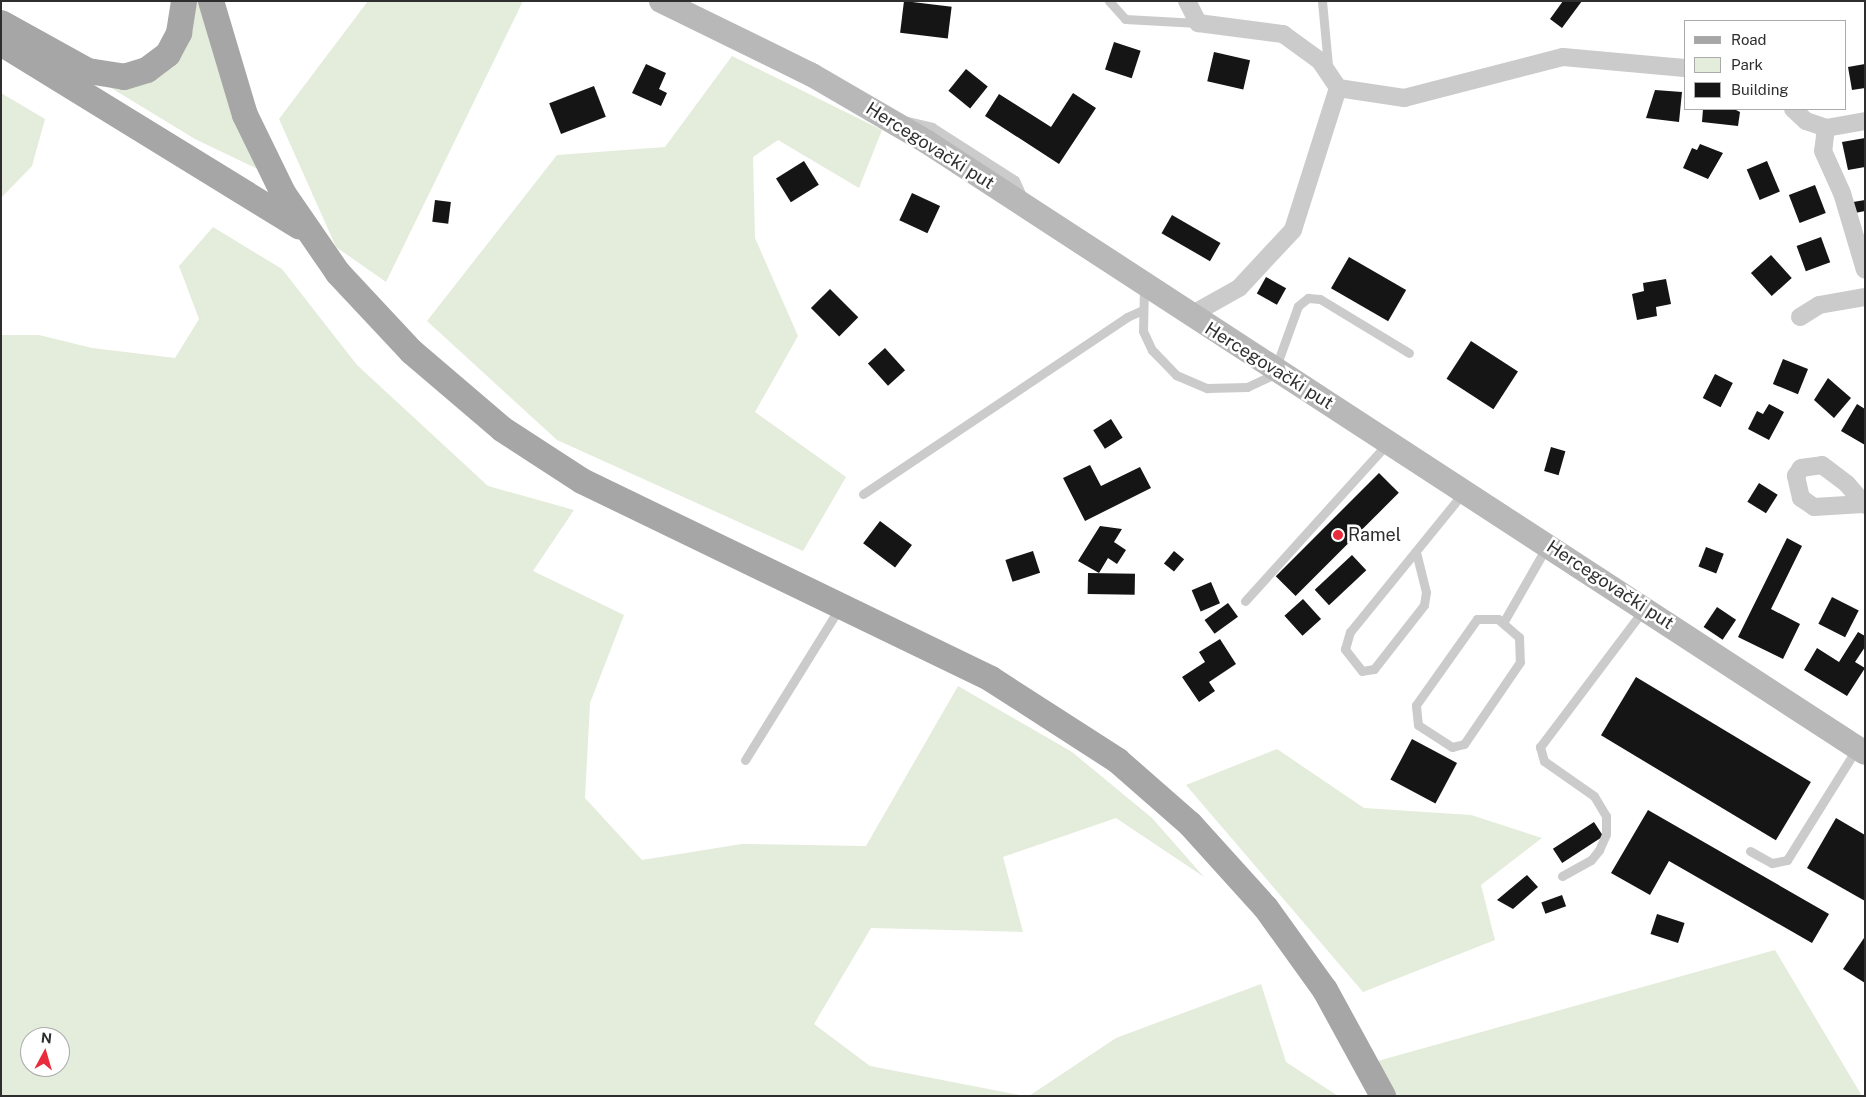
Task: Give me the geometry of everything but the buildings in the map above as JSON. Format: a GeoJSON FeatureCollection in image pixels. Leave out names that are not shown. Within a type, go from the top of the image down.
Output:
{"type":"FeatureCollection","features":[{"type":"Feature","properties":{"kind":"main road"},"geometry":{"type":"LineString","coordinates":[[1,23],[94,73],[124,77],[147,70],[168,54],[179,33],[184,1]]}},
{"type":"Feature","properties":{"kind":"main road"},"geometry":{"type":"LineString","coordinates":[[211,1],[245,115],[273,175],[307,232],[391,332],[464,398],[520,441],[626,505],[842,604],[1050,713],[1169,803],[1239,876],[1296,948],[1338,1011],[1383,1096]]}},
{"type":"Feature","properties":{"kind":"main road","name":"Hercegovački put"},"geometry":{"type":"LineString","coordinates":[[661,1],[778,58],[893,122],[1026,205],[1189,316],[1465,490],[1861,751]]}},
{"type":"Feature","properties":{"kind":"main road"},"geometry":{"type":"LineString","coordinates":[[1,43],[307,232]]}},
{"type":"Feature","properties":{"kind":"street"},"geometry":{"type":"LineString","coordinates":[[1187,1],[1198,24],[1283,34],[1329,72],[1338,88],[1293,230],[1238,288],[1189,316]]}},
{"type":"Feature","properties":{"kind":"street"},"geometry":{"type":"LineString","coordinates":[[1338,88],[1404,98],[1563,57],[1684,68]]}},
{"type":"Feature","properties":{"kind":"street"},"geometry":{"type":"LineString","coordinates":[[1794,110],[1806,121],[1826,128],[1865,121]]}},
{"type":"Feature","properties":{"kind":"street"},"geometry":{"type":"LineString","coordinates":[[1826,128],[1823,151],[1842,193],[1865,270]]}},
{"type":"Feature","properties":{"kind":"street"},"geometry":{"type":"LineString","coordinates":[[1800,317],[1819,305],[1865,297]]}},
{"type":"Feature","properties":{"kind":"lane"},"geometry":{"type":"LineString","coordinates":[[1109,1],[1125,19],[1198,24]]}},
{"type":"Feature","properties":{"kind":"lane"},"geometry":{"type":"LineString","coordinates":[[1322,1],[1329,72]]}},
{"type":"Feature","properties":{"kind":"lane"},"geometry":{"type":"LineString","coordinates":[[1144,286],[1143,330],[1152,350],[1185,380],[1207,388],[1234,389],[1276,371],[1298,306],[1308,298],[1320,299],[1409,353]]}},
{"type":"Feature","properties":{"kind":"lane"},"geometry":{"type":"LineString","coordinates":[[863,494],[1127,317],[1143,310]]}},
{"type":"Feature","properties":{"kind":"lane"},"geometry":{"type":"LineString","coordinates":[[1245,601],[1388,442]]}},
{"type":"Feature","properties":{"kind":"lane"},"geometry":{"type":"LineString","coordinates":[[1416,552],[1426,592],[1424,605],[1374,669],[1362,671],[1345,649],[1350,632],[1465,490]]}},
{"type":"Feature","properties":{"kind":"lane"},"geometry":{"type":"LineString","coordinates":[[1503,623],[1547,544]]}},
{"type":"Feature","properties":{"kind":"lane"},"geometry":{"type":"LineString","coordinates":[[745,760],[842,604]]}},
{"type":"Feature","properties":{"kind":"lane"},"geometry":{"type":"LineString","coordinates":[[1562,876],[1591,860],[1599,850],[1606,834],[1606,816],[1594,796],[1544,761],[1540,747],[1645,608]]}},
{"type":"Feature","properties":{"kind":"lane"},"geometry":{"type":"LineString","coordinates":[[1488,618],[1503,623],[1519,637],[1520,662],[1464,744],[1452,748],[1418,725],[1416,705],[1471,623],[1488,618]]}},
{"type":"Feature","properties":{"kind":"lane"},"geometry":{"type":"LineString","coordinates":[[1750,851],[1772,863],[1787,860],[1861,751]]}},
{"type":"Feature","properties":{"kind":"green space"},"geometry":{"type":"Polygon","coordinates":[[[192,1],[202,1],[266,173],[195,139],[1,21],[89,64],[141,72],[192,1]]]}},
{"type":"Feature","properties":{"kind":"green space"},"geometry":{"type":"Polygon","coordinates":[[[368,1],[523,1],[386,282],[336,247],[279,119],[368,1]]]}},
{"type":"Feature","properties":{"kind":"green space"},"geometry":{"type":"Polygon","coordinates":[[[732,56],[882,130],[859,188],[778,140],[753,157],[755,238],[798,336],[755,412],[846,477],[803,551],[557,440],[427,321],[557,155],[665,147],[732,56]]]}},
{"type":"Feature","properties":{"kind":"green space"},"geometry":{"type":"Polygon","coordinates":[[[1,93],[45,119],[32,166],[1,198],[1,93]]]}},
{"type":"Feature","properties":{"kind":"green space"},"geometry":{"type":"Polygon","coordinates":[[[213,227],[282,269],[357,365],[488,486],[574,510],[533,571],[624,615],[590,703],[585,798],[642,860],[742,844],[866,846],[958,686],[1072,752],[1152,818],[1204,877],[1116,818],[1003,857],[1023,932],[871,928],[814,1024],[870,1066],[1025,1096],[1,1096],[1,335],[39,335],[92,348],[175,358],[199,319],[179,266],[213,227]]]}},
{"type":"Feature","properties":{"kind":"green space"},"geometry":{"type":"Polygon","coordinates":[[[1277,749],[1364,808],[1471,815],[1542,838],[1481,885],[1495,940],[1363,992],[1186,785],[1277,749]]]}},
{"type":"Feature","properties":{"kind":"green space"},"geometry":{"type":"Polygon","coordinates":[[[1775,950],[1862,1096],[1383,1096],[1367,1064],[1775,950]]]}},
{"type":"Feature","properties":{"kind":"green space"},"geometry":{"type":"Polygon","coordinates":[[[1261,984],[1286,1062],[1338,1096],[1029,1096],[1116,1038],[1261,984]]]}},
{"type":"Feature","properties":{"kind":"place","name":"Ramel"},"geometry":{"type":"Point","coordinates":[1338,535]}}]}
